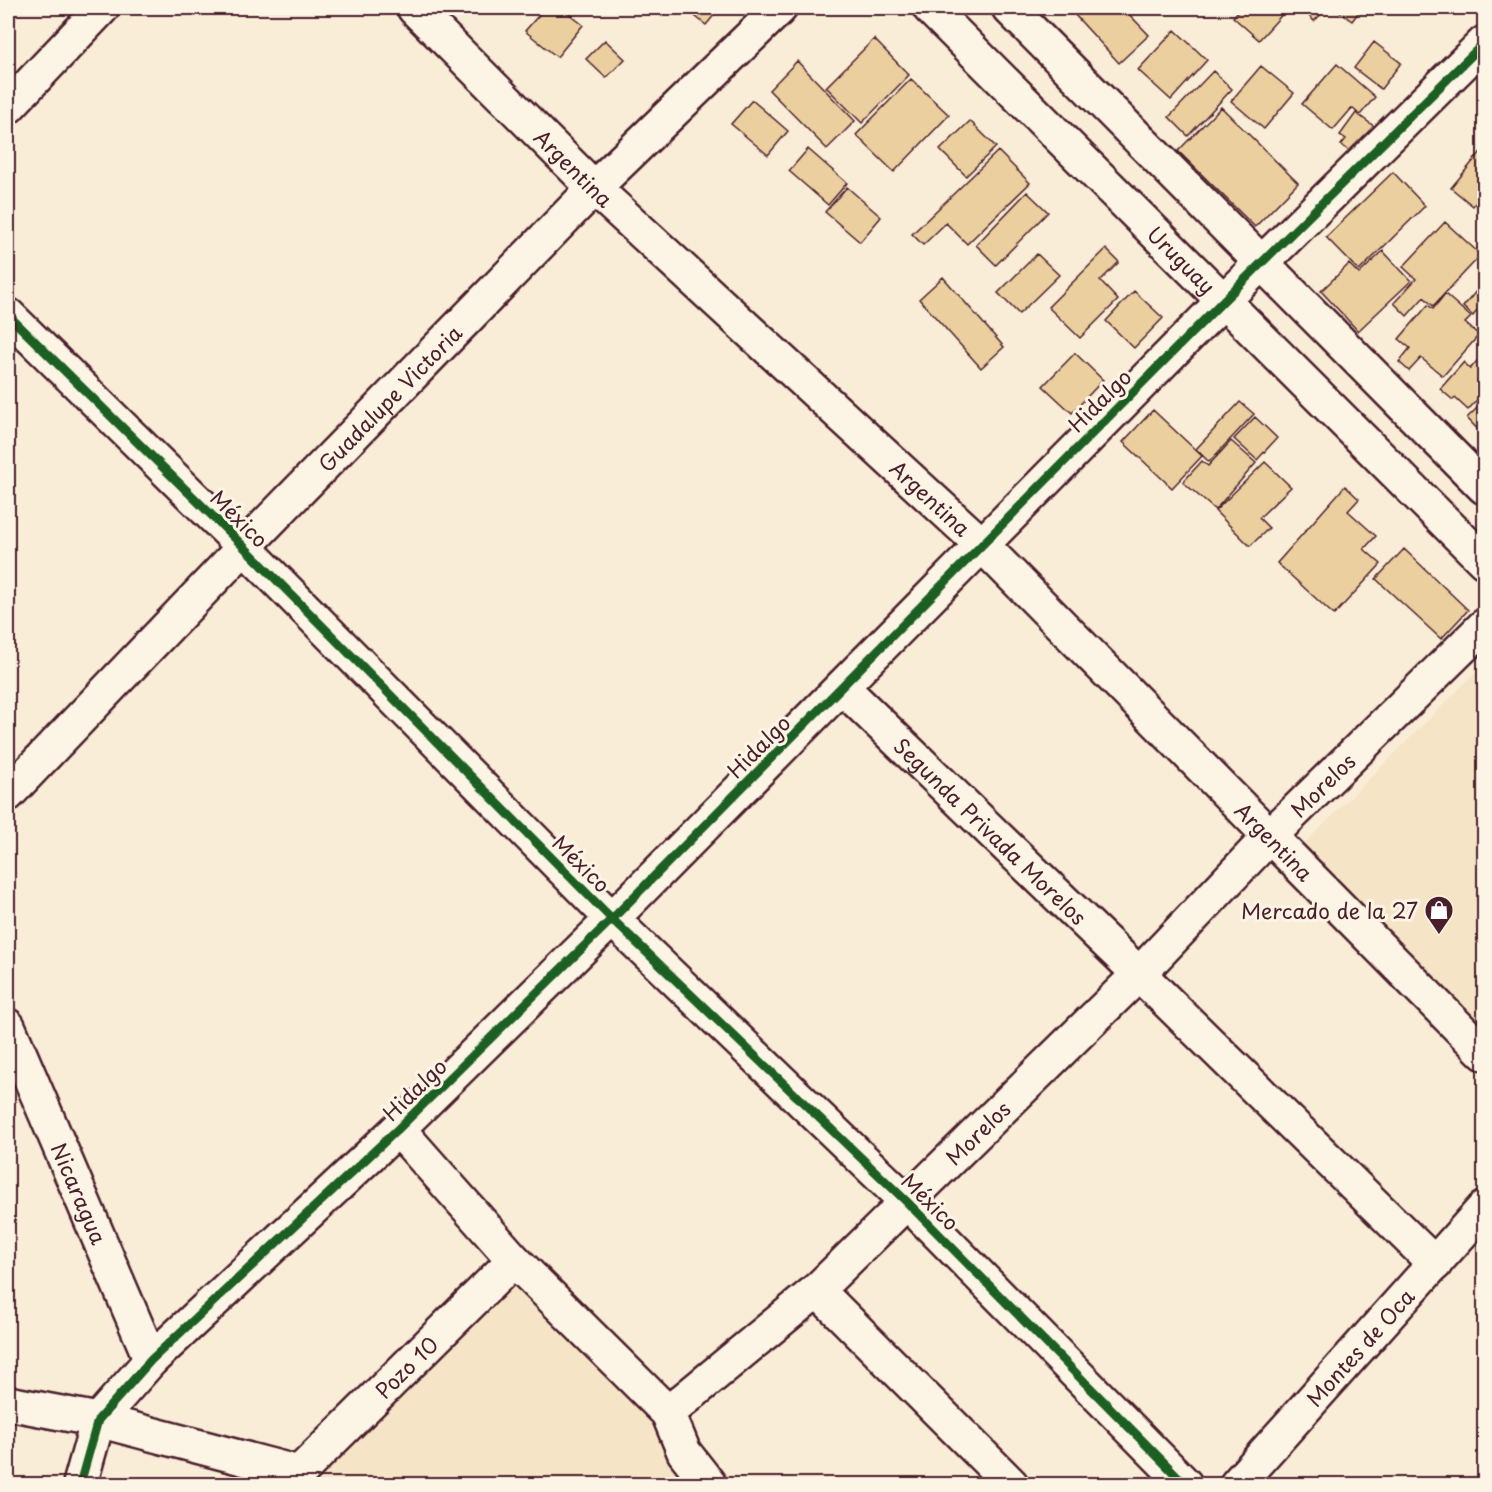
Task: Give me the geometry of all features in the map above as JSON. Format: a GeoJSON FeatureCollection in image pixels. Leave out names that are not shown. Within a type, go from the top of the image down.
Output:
{"type":"FeatureCollection","features":[{"type":"Feature","properties":{"kind":"street"},"geometry":{"type":"LineString","coordinates":[[8,107],[102,8]]}},
{"type":"Feature","properties":{"kind":"street","name":"Argentina"},"geometry":{"type":"LineString","coordinates":[[414,8],[594,188],[981,544],[1485,1053]]}},
{"type":"Feature","properties":{"kind":"street","name":"Guadalupe Victoria"},"geometry":{"type":"LineString","coordinates":[[8,794],[244,547],[594,188],[780,8]]}},
{"type":"Feature","properties":{"kind":"street","name":"Uruguay"},"geometry":{"type":"LineString","coordinates":[[930,8],[1485,561]]}},
{"type":"Feature","properties":{"kind":"street"},"geometry":{"type":"LineString","coordinates":[[1009,8],[1485,487]]}},
{"type":"Feature","properties":{"kind":"street","name":"Hidalgo"},"geometry":{"type":"LineString","coordinates":[[80,1485],[98,1420],[150,1360],[398,1129],[612,919],[1224,300],[1485,43]]}},
{"type":"Feature","properties":{"kind":"street","name":"México"},"geometry":{"type":"LineString","coordinates":[[8,315],[244,547],[612,919],[906,1201],[1185,1485]]}},
{"type":"Feature","properties":{"kind":"street","name":"Morelos"},"geometry":{"type":"LineString","coordinates":[[668,1413],[817,1290],[1139,974],[1269,837],[1485,626]]}},
{"type":"Feature","properties":{"kind":"street","name":"Segunda Privada Morelos"},"geometry":{"type":"LineString","coordinates":[[842,687],[1139,974]]}},
{"type":"Feature","properties":{"kind":"street"},"geometry":{"type":"LineString","coordinates":[[1139,974],[1435,1264]]}},
{"type":"Feature","properties":{"kind":"street","name":"Nicaragua"},"geometry":{"type":"LineString","coordinates":[[8,1026],[150,1360]]}},
{"type":"Feature","properties":{"kind":"street","name":"Hidalgo"},"geometry":{"type":"LineString","coordinates":[[398,1129],[513,1260],[668,1413]]}},
{"type":"Feature","properties":{"kind":"street","name":"Montes de Oca"},"geometry":{"type":"LineString","coordinates":[[1237,1485],[1485,1208]]}},
{"type":"Feature","properties":{"kind":"street","name":"Pozo 10"},"geometry":{"type":"LineString","coordinates":[[98,1420],[299,1473],[513,1260]]}},
{"type":"Feature","properties":{"kind":"street"},"geometry":{"type":"LineString","coordinates":[[817,1290],[1011,1485]]}},
{"type":"Feature","properties":{"kind":"street"},"geometry":{"type":"LineString","coordinates":[[8,1403],[98,1420]]}},
{"type":"Feature","properties":{"kind":"street"},"geometry":{"type":"LineString","coordinates":[[668,1413],[684,1452],[709,1485]]}},
{"type":"Feature","properties":{"kind":"shaded area","name":"Mercado de la 27"},"geometry":{"type":"Polygon","coordinates":[[[1484,664],[1484,1026],[1304,844],[1484,664]]]}},
{"type":"Feature","properties":{"kind":"shaded area"},"geometry":{"type":"Polygon","coordinates":[[[499,1264],[713,1484],[276,1484],[499,1264]]]}},
{"type":"Feature","properties":{"kind":"building"},"geometry":{"type":"Polygon","coordinates":[[[545,8],[562,8],[583,25],[557,57],[525,31],[545,8]]]}},
{"type":"Feature","properties":{"kind":"building"},"geometry":{"type":"Polygon","coordinates":[[[685,8],[720,8],[706,25],[685,8]]]}},
{"type":"Feature","properties":{"kind":"building"},"geometry":{"type":"Polygon","coordinates":[[[1081,8],[1130,8],[1126,11],[1149,35],[1119,63],[1074,14],[1081,8]]]}},
{"type":"Feature","properties":{"kind":"building"},"geometry":{"type":"Polygon","coordinates":[[[1241,8],[1288,8],[1259,40],[1233,17],[1241,8]]]}},
{"type":"Feature","properties":{"kind":"building"},"geometry":{"type":"Polygon","coordinates":[[[1301,8],[1328,8],[1314,21],[1301,8]]]}},
{"type":"Feature","properties":{"kind":"building"},"geometry":{"type":"Polygon","coordinates":[[[1334,8],[1362,8],[1352,21],[1334,8]]]}},
{"type":"Feature","properties":{"kind":"building"},"geometry":{"type":"Polygon","coordinates":[[[1175,30],[1207,60],[1171,100],[1138,70],[1175,30]]]}},
{"type":"Feature","properties":{"kind":"building"},"geometry":{"type":"Polygon","coordinates":[[[874,39],[909,75],[862,123],[826,87],[874,39]]]}},
{"type":"Feature","properties":{"kind":"building"},"geometry":{"type":"Polygon","coordinates":[[[605,40],[625,59],[606,78],[586,59],[605,40]]]}},
{"type":"Feature","properties":{"kind":"building"},"geometry":{"type":"Polygon","coordinates":[[[1374,42],[1401,63],[1381,89],[1354,68],[1374,42]]]}},
{"type":"Feature","properties":{"kind":"building"},"geometry":{"type":"Polygon","coordinates":[[[797,61],[855,121],[827,149],[769,90],[797,61]]]}},
{"type":"Feature","properties":{"kind":"building"},"geometry":{"type":"Polygon","coordinates":[[[1337,64],[1375,97],[1360,115],[1352,108],[1333,130],[1302,104],[1337,64]]]}},
{"type":"Feature","properties":{"kind":"building"},"geometry":{"type":"Polygon","coordinates":[[[1261,66],[1294,93],[1264,129],[1231,101],[1261,66]]]}},
{"type":"Feature","properties":{"kind":"building"},"geometry":{"type":"Polygon","coordinates":[[[1213,71],[1232,89],[1188,136],[1169,117],[1213,71]]]}},
{"type":"Feature","properties":{"kind":"building"},"geometry":{"type":"Polygon","coordinates":[[[911,79],[949,115],[894,172],[856,135],[911,79]]]}},
{"type":"Feature","properties":{"kind":"building"},"geometry":{"type":"Polygon","coordinates":[[[752,100],[788,131],[768,155],[731,124],[752,100]]]}},
{"type":"Feature","properties":{"kind":"building"},"geometry":{"type":"Polygon","coordinates":[[[1221,107],[1298,183],[1255,227],[1178,151],[1221,107]]]}},
{"type":"Feature","properties":{"kind":"building"},"geometry":{"type":"Polygon","coordinates":[[[1356,113],[1379,130],[1360,158],[1341,145],[1346,139],[1340,135],[1356,113]]]}},
{"type":"Feature","properties":{"kind":"building"},"geometry":{"type":"Polygon","coordinates":[[[970,121],[996,147],[966,176],[940,150],[970,121]]]}},
{"type":"Feature","properties":{"kind":"building"},"geometry":{"type":"Polygon","coordinates":[[[1484,148],[1484,193],[1473,206],[1451,188],[1484,148]]]}},
{"type":"Feature","properties":{"kind":"building"},"geometry":{"type":"Polygon","coordinates":[[[808,149],[847,183],[828,205],[789,171],[808,149]]]}},
{"type":"Feature","properties":{"kind":"building"},"geometry":{"type":"Polygon","coordinates":[[[998,151],[1030,183],[967,244],[946,223],[923,245],[912,234],[998,151]]]}},
{"type":"Feature","properties":{"kind":"building"},"geometry":{"type":"Polygon","coordinates":[[[1393,172],[1425,206],[1359,271],[1326,237],[1393,172]]]}},
{"type":"Feature","properties":{"kind":"building"},"geometry":{"type":"Polygon","coordinates":[[[847,187],[881,217],[860,242],[825,212],[847,187]]]}},
{"type":"Feature","properties":{"kind":"building"},"geometry":{"type":"Polygon","coordinates":[[[1027,192],[1048,212],[996,265],[976,245],[1027,192]]]}},
{"type":"Feature","properties":{"kind":"building"},"geometry":{"type":"Polygon","coordinates":[[[1445,222],[1481,255],[1433,306],[1424,297],[1407,316],[1394,303],[1416,279],[1403,267],[1445,222]]]}},
{"type":"Feature","properties":{"kind":"building"},"geometry":{"type":"Polygon","coordinates":[[[1106,249],[1119,262],[1100,281],[1118,300],[1080,338],[1048,307],[1106,249]]]}},
{"type":"Feature","properties":{"kind":"building"},"geometry":{"type":"Polygon","coordinates":[[[1383,251],[1411,281],[1358,331],[1321,291],[1349,264],[1359,274],[1383,251]]]}},
{"type":"Feature","properties":{"kind":"building"},"geometry":{"type":"Polygon","coordinates":[[[1037,254],[1059,275],[1019,314],[998,293],[1037,254]]]}},
{"type":"Feature","properties":{"kind":"building"},"geometry":{"type":"Polygon","coordinates":[[[943,277],[1004,347],[981,368],[919,299],[943,277]]]}},
{"type":"Feature","properties":{"kind":"building"},"geometry":{"type":"Polygon","coordinates":[[[1477,290],[1484,296],[1484,302],[1473,316],[1463,307],[1477,290]]]}},
{"type":"Feature","properties":{"kind":"building"},"geometry":{"type":"Polygon","coordinates":[[[1134,291],[1163,318],[1134,348],[1106,321],[1134,291]]]}},
{"type":"Feature","properties":{"kind":"building"},"geometry":{"type":"Polygon","coordinates":[[[1445,294],[1471,317],[1465,323],[1479,335],[1443,376],[1421,358],[1409,371],[1399,362],[1410,348],[1399,339],[1428,305],[1433,309],[1445,294]]]}},
{"type":"Feature","properties":{"kind":"building"},"geometry":{"type":"Polygon","coordinates":[[[1075,353],[1103,380],[1072,413],[1043,386],[1075,353]]]}},
{"type":"Feature","properties":{"kind":"building"},"geometry":{"type":"Polygon","coordinates":[[[1484,353],[1484,392],[1468,410],[1455,398],[1453,400],[1440,389],[1464,362],[1470,369],[1484,353]]]}},
{"type":"Feature","properties":{"kind":"building"},"geometry":{"type":"Polygon","coordinates":[[[1484,401],[1484,436],[1467,418],[1484,401]]]}},
{"type":"Feature","properties":{"kind":"building"},"geometry":{"type":"Polygon","coordinates":[[[1240,402],[1254,414],[1209,462],[1196,449],[1240,402]]]}},
{"type":"Feature","properties":{"kind":"building"},"geometry":{"type":"Polygon","coordinates":[[[1153,410],[1202,456],[1172,488],[1123,442],[1153,410]]]}},
{"type":"Feature","properties":{"kind":"building"},"geometry":{"type":"Polygon","coordinates":[[[1255,417],[1277,438],[1257,460],[1234,439],[1255,417]]]}},
{"type":"Feature","properties":{"kind":"building"},"geometry":{"type":"Polygon","coordinates":[[[1231,441],[1256,463],[1215,510],[1183,482],[1202,461],[1208,466],[1231,441]]]}},
{"type":"Feature","properties":{"kind":"building"},"geometry":{"type":"Polygon","coordinates":[[[1265,462],[1291,487],[1259,518],[1269,528],[1250,546],[1215,511],[1265,462]]]}},
{"type":"Feature","properties":{"kind":"building"},"geometry":{"type":"Polygon","coordinates":[[[1345,486],[1359,499],[1348,511],[1376,536],[1364,549],[1381,564],[1334,615],[1277,563],[1345,486]]]}},
{"type":"Feature","properties":{"kind":"building"},"geometry":{"type":"Polygon","coordinates":[[[1404,549],[1468,610],[1441,639],[1376,579],[1404,549]]]}},
{"type":"Feature","properties":{"kind":"cycle path"},"geometry":{"type":"LineString","coordinates":[[80,1484],[98,1420],[151,1360],[398,1129],[612,919],[1224,300],[1484,43]]}},
{"type":"Feature","properties":{"kind":"cycle path"},"geometry":{"type":"LineString","coordinates":[[8,315],[244,547],[612,919],[906,1201],[1185,1484]]}},
{"type":"Feature","properties":{"kind":"place","name":"Mercado de la 27"},"geometry":{"type":"Point","coordinates":[1439,936]}}]}
